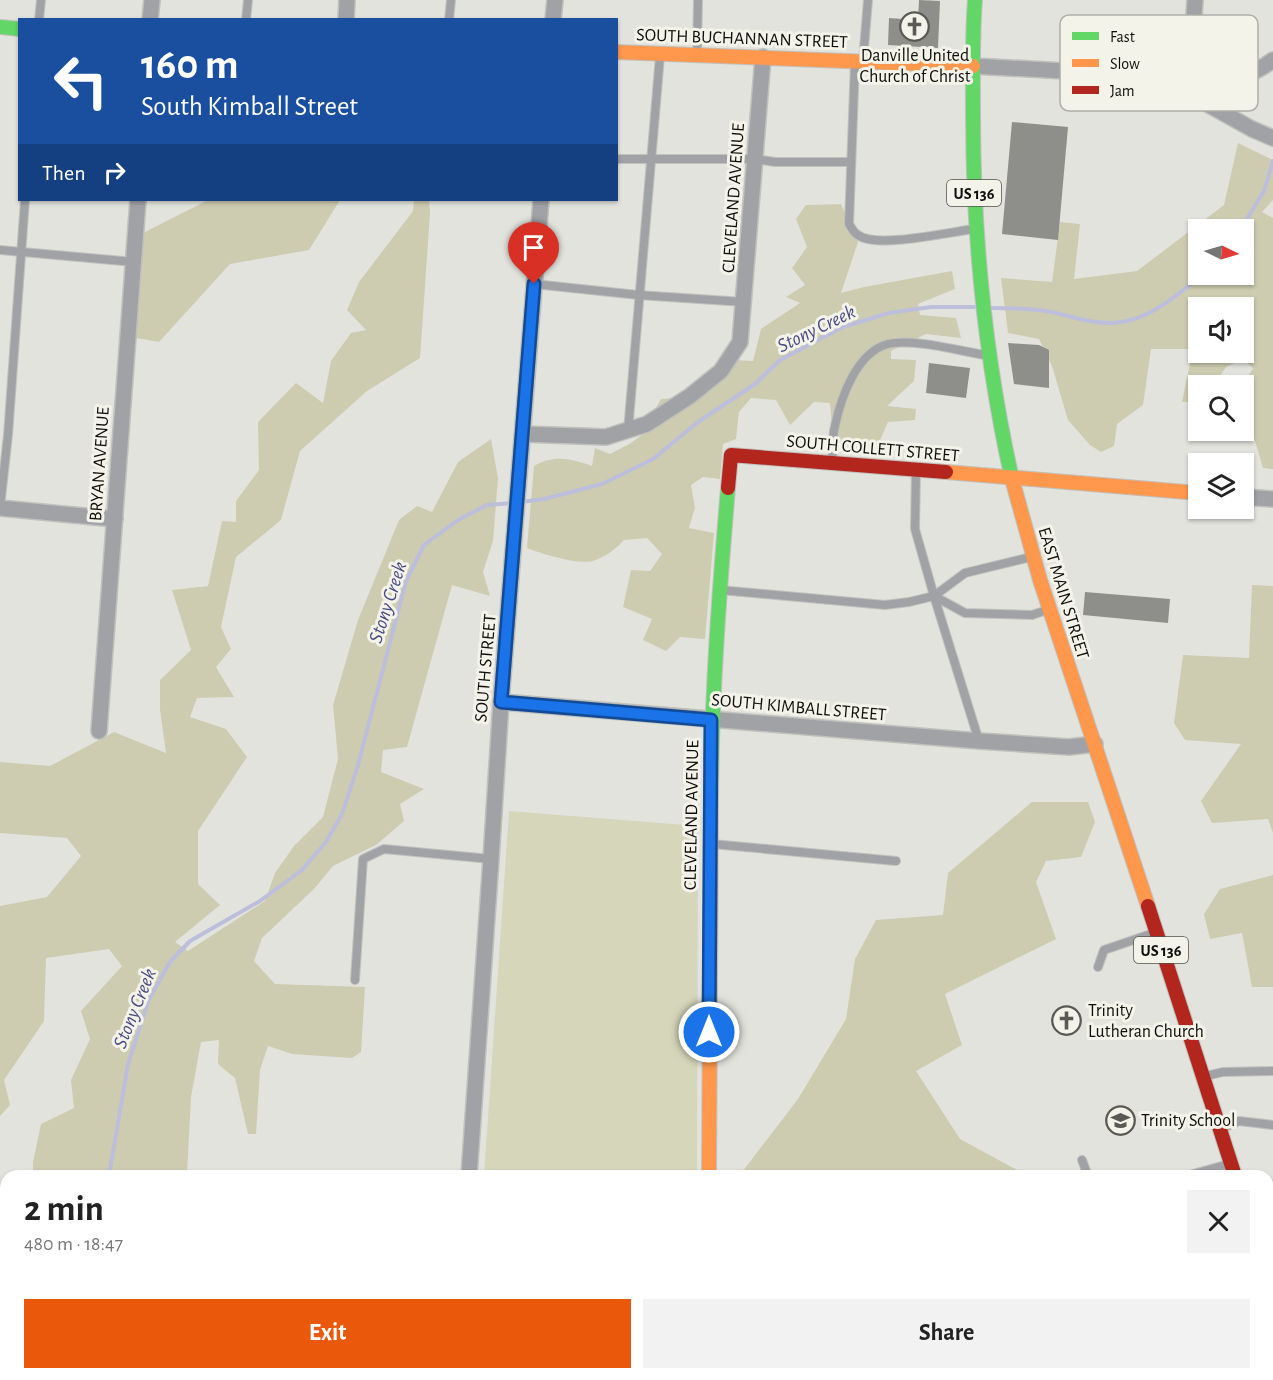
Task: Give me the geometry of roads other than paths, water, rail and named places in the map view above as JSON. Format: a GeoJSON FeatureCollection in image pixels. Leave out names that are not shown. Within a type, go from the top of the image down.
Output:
{"type":"FeatureCollection","features":[{"type":"Feature","properties":{"kind":"street"},"geometry":{"type":"LineString","coordinates":[[150,18],[152,0]]}},
{"type":"Feature","properties":{"kind":"street"},"geometry":{"type":"LineString","coordinates":[[346,18],[347,0]]}},
{"type":"Feature","properties":{"kind":"street"},"geometry":{"type":"LineString","coordinates":[[553,18],[555,0]]}},
{"type":"Feature","properties":{"kind":"street","name":"EAST MAIN STREET"},"geometry":{"type":"LineString","coordinates":[[975,0],[972,32],[975,228],[994,389],[1012,478],[1049,609],[1233,1170]]}},
{"type":"Feature","properties":{"kind":"street"},"geometry":{"type":"LineString","coordinates":[[1194,15],[1195,0]]}},
{"type":"Feature","properties":{"kind":"street"},"geometry":{"type":"LineString","coordinates":[[0,27],[18,29]]}},
{"type":"Feature","properties":{"kind":"street","name":"SOUTH BUCHANNAN STREET"},"geometry":{"type":"LineString","coordinates":[[618,52],[973,66]]}},
{"type":"Feature","properties":{"kind":"street","name":"CLEVELAND AVENUE"},"geometry":{"type":"LineString","coordinates":[[628,431],[647,424],[690,396],[721,371],[740,342],[764,57]]}},
{"type":"Feature","properties":{"kind":"street"},"geometry":{"type":"LineString","coordinates":[[1258,70],[1273,60]]}},
{"type":"Feature","properties":{"kind":"street"},"geometry":{"type":"LineString","coordinates":[[973,66],[1060,71]]}},
{"type":"Feature","properties":{"kind":"street"},"geometry":{"type":"LineString","coordinates":[[1220,111],[1273,138]]}},
{"type":"Feature","properties":{"kind":"street","name":"BRYAN AVENUE"},"geometry":{"type":"LineString","coordinates":[[99,731],[138,201]]}},
{"type":"Feature","properties":{"kind":"street","name":"SOUTH STREET"},"geometry":{"type":"LineString","coordinates":[[469,1170],[501,702],[541,201]]}},
{"type":"Feature","properties":{"kind":"street"},"geometry":{"type":"LineString","coordinates":[[523,434],[606,437],[628,431]]}},
{"type":"Feature","properties":{"kind":"street","name":"CLEVELAND AVENUE"},"geometry":{"type":"LineString","coordinates":[[709,1170],[711,720],[719,590],[731,455]]}},
{"type":"Feature","properties":{"kind":"street","name":"SOUTH COLLETT STREET"},"geometry":{"type":"LineString","coordinates":[[731,455],[1188,493]]}},
{"type":"Feature","properties":{"kind":"street"},"geometry":{"type":"LineString","coordinates":[[1254,498],[1273,499]]}},
{"type":"Feature","properties":{"kind":"street"},"geometry":{"type":"LineString","coordinates":[[0,507],[115,519]]}},
{"type":"Feature","properties":{"kind":"street","name":"SOUTH KIMBALL STREET"},"geometry":{"type":"LineString","coordinates":[[501,702],[979,741],[1069,747],[1095,744]]}},
{"type":"Feature","properties":{"kind":"lane"},"geometry":{"type":"LineString","coordinates":[[39,18],[41,0]]}},
{"type":"Feature","properties":{"kind":"lane"},"geometry":{"type":"LineString","coordinates":[[246,18],[248,0]]}},
{"type":"Feature","properties":{"kind":"lane"},"geometry":{"type":"LineString","coordinates":[[449,18],[451,0]]}},
{"type":"Feature","properties":{"kind":"lane"},"geometry":{"type":"LineString","coordinates":[[697,54],[698,0]]}},
{"type":"Feature","properties":{"kind":"lane"},"geometry":{"type":"LineString","coordinates":[[868,0],[859,61],[850,162],[849,224],[858,236],[874,240],[899,240],[975,228]]}},
{"type":"Feature","properties":{"kind":"lane"},"geometry":{"type":"LineString","coordinates":[[628,431],[660,53]]}},
{"type":"Feature","properties":{"kind":"lane"},"geometry":{"type":"LineString","coordinates":[[618,159],[850,162]]}},
{"type":"Feature","properties":{"kind":"lane"},"geometry":{"type":"LineString","coordinates":[[0,507],[8,435],[25,201]]}},
{"type":"Feature","properties":{"kind":"lane"},"geometry":{"type":"LineString","coordinates":[[0,250],[134,262]]}},
{"type":"Feature","properties":{"kind":"lane"},"geometry":{"type":"LineString","coordinates":[[534,284],[638,295],[744,302]]}},
{"type":"Feature","properties":{"kind":"lane"},"geometry":{"type":"LineString","coordinates":[[831,463],[834,427],[843,398],[859,366],[873,350],[890,343],[924,344],[989,354]]}},
{"type":"Feature","properties":{"kind":"lane"},"geometry":{"type":"LineString","coordinates":[[916,470],[915,529],[979,741]]}},
{"type":"Feature","properties":{"kind":"lane"},"geometry":{"type":"LineString","coordinates":[[719,590],[885,605],[934,596],[965,573],[1033,557]]}},
{"type":"Feature","properties":{"kind":"lane"},"geometry":{"type":"LineString","coordinates":[[934,596],[965,613],[1032,615],[1049,609]]}},
{"type":"Feature","properties":{"kind":"lane"},"geometry":{"type":"LineString","coordinates":[[710,844],[896,861]]}},
{"type":"Feature","properties":{"kind":"lane"},"geometry":{"type":"LineString","coordinates":[[355,980],[363,859],[384,849],[492,859]]}},
{"type":"Feature","properties":{"kind":"lane"},"geometry":{"type":"LineString","coordinates":[[1098,967],[1104,950],[1155,933]]}},
{"type":"Feature","properties":{"kind":"lane"},"geometry":{"type":"LineString","coordinates":[[1202,1077],[1223,1072],[1272,1071]]}},
{"type":"Feature","properties":{"kind":"lane"},"geometry":{"type":"LineString","coordinates":[[1219,1130],[1239,1121],[1273,1125]]}},
{"type":"Feature","properties":{"kind":"lane"},"geometry":{"type":"LineString","coordinates":[[1082,1160],[1086,1170]]}},
{"type":"Feature","properties":{"kind":"waterway","name":"Stony Creek"},"geometry":{"type":"LineString","coordinates":[[1247,219],[1264,191],[1273,161]]}},
{"type":"Feature","properties":{"kind":"waterway","name":"Stony Creek"},"geometry":{"type":"LineString","coordinates":[[990,308],[1039,310],[1096,322],[1114,323],[1139,318],[1161,306],[1189,285]]}},
{"type":"Feature","properties":{"kind":"waterway","name":"Stony Creek"},"geometry":{"type":"LineString","coordinates":[[521,502],[544,499],[602,484],[653,459],[698,422],[755,384],[780,360],[843,327],[889,313],[931,307],[974,307]]}},
{"type":"Feature","properties":{"kind":"waterway","name":"Stony Creek"},"geometry":{"type":"LineString","coordinates":[[110,1170],[128,1064],[149,999],[170,962],[190,941],[260,901],[302,870],[326,842],[342,814],[358,765],[406,581],[424,545],[458,520],[487,505],[514,503]]}},
{"type":"Feature","properties":{"kind":"place","name":"Danville United Church of Christ"},"geometry":{"type":"Point","coordinates":[915,26]}},
{"type":"Feature","properties":{"kind":"place","name":"Trinity Lutheran Church"},"geometry":{"type":"Point","coordinates":[1067,1020]}},
{"type":"Feature","properties":{"kind":"place","name":"Trinity School"},"geometry":{"type":"Point","coordinates":[1120,1120]}}]}
